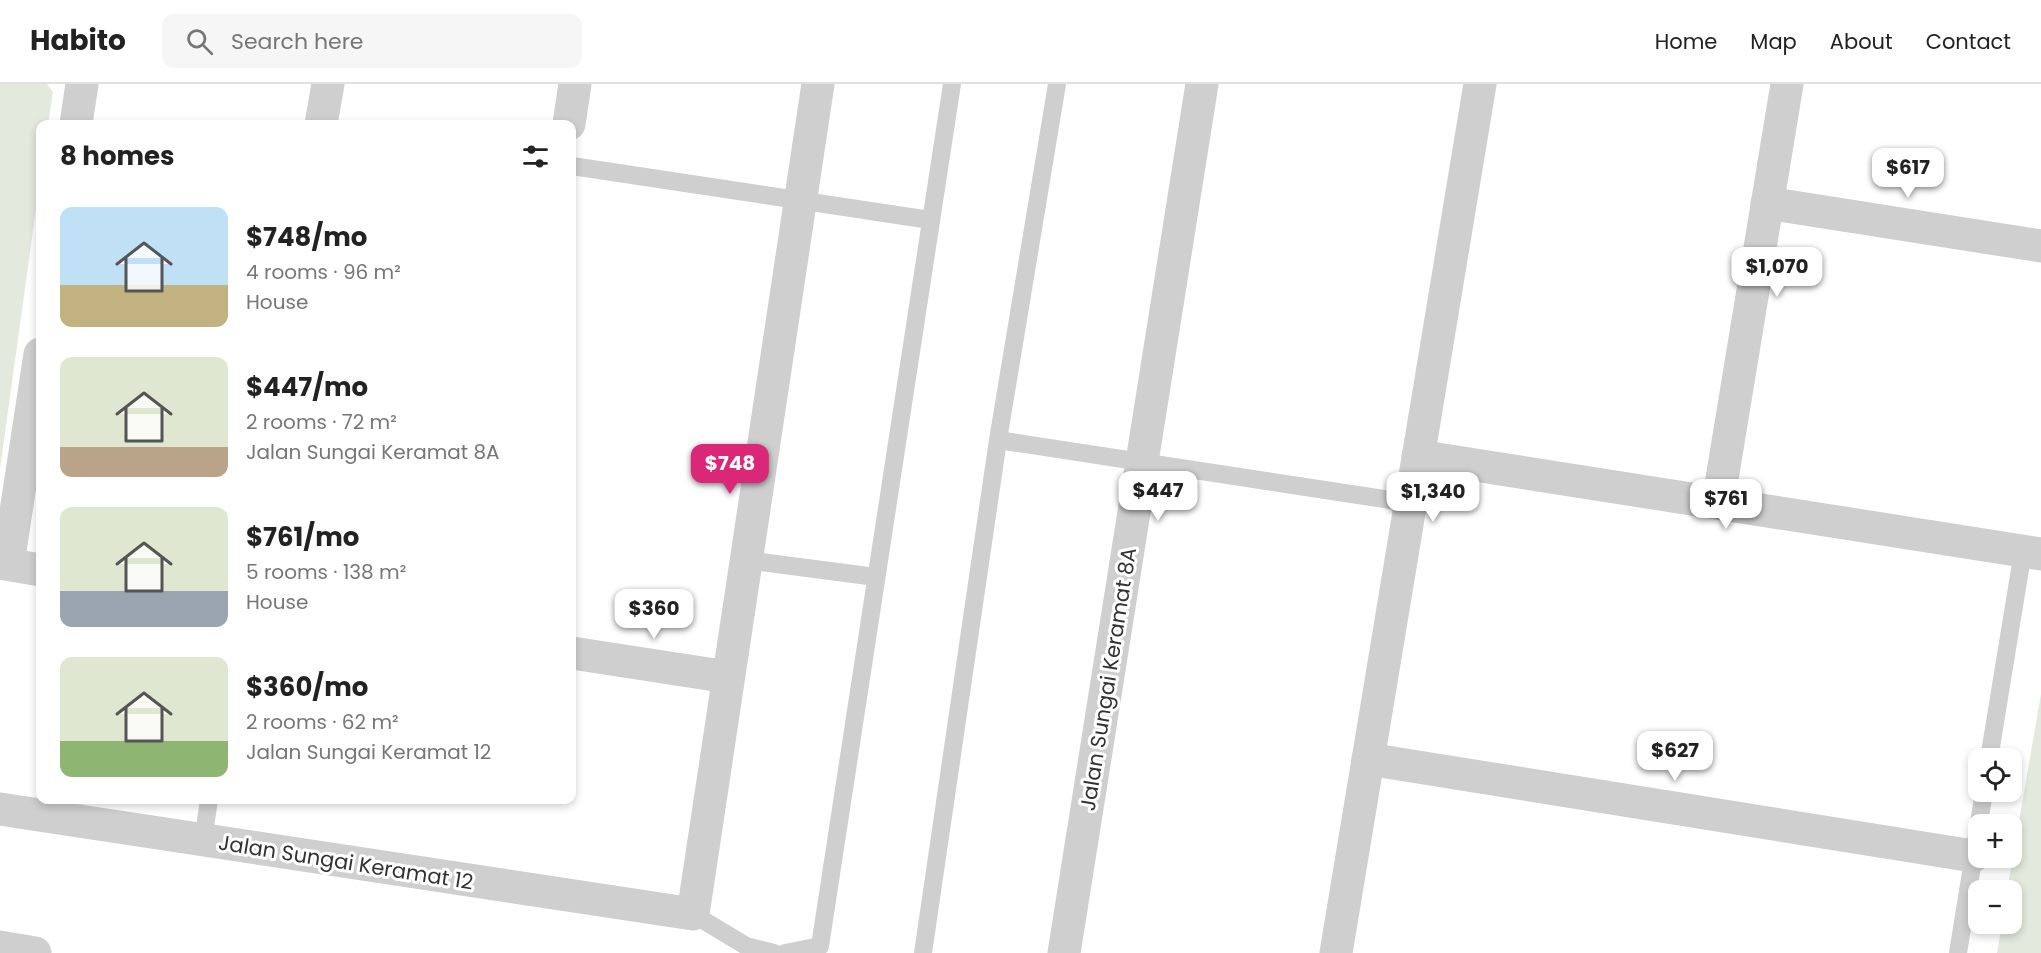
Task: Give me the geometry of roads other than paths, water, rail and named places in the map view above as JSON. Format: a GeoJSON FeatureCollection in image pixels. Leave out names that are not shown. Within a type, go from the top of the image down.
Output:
{"type":"FeatureCollection","features":[{"type":"Feature","properties":{"kind":"street"},"geometry":{"type":"LineString","coordinates":[[77,120],[82,84]]}},
{"type":"Feature","properties":{"kind":"street"},"geometry":{"type":"LineString","coordinates":[[322,120],[328,84]]}},
{"type":"Feature","properties":{"kind":"street"},"geometry":{"type":"LineString","coordinates":[[570,120],[575,84]]}},
{"type":"Feature","properties":{"kind":"street"},"geometry":{"type":"LineString","coordinates":[[693,914],[818,84]]}},
{"type":"Feature","properties":{"kind":"street","name":"Jalan Sungai Keramat 8A"},"geometry":{"type":"LineString","coordinates":[[1064,953],[1202,84]]}},
{"type":"Feature","properties":{"kind":"street"},"geometry":{"type":"LineString","coordinates":[[1336,953],[1480,84]]}},
{"type":"Feature","properties":{"kind":"street"},"geometry":{"type":"LineString","coordinates":[[1718,503],[1787,84]]}},
{"type":"Feature","properties":{"kind":"street"},"geometry":{"type":"LineString","coordinates":[[1767,202],[2041,246]]}},
{"type":"Feature","properties":{"kind":"street"},"geometry":{"type":"LineString","coordinates":[[36,377],[4,564],[36,569]]}},
{"type":"Feature","properties":{"kind":"street"},"geometry":{"type":"LineString","coordinates":[[1418,456],[2032,552]]}},
{"type":"Feature","properties":{"kind":"street"},"geometry":{"type":"LineString","coordinates":[[576,654],[728,677]]}},
{"type":"Feature","properties":{"kind":"street"},"geometry":{"type":"LineString","coordinates":[[1368,759],[1968,855]]}},
{"type":"Feature","properties":{"kind":"street","name":"Jalan Sungai Keramat 12"},"geometry":{"type":"LineString","coordinates":[[0,809],[693,914]]}},
{"type":"Feature","properties":{"kind":"street"},"geometry":{"type":"LineString","coordinates":[[0,947],[35,953]]}},
{"type":"Feature","properties":{"kind":"lane"},"geometry":{"type":"LineString","coordinates":[[785,953],[820,946],[952,84]]}},
{"type":"Feature","properties":{"kind":"lane"},"geometry":{"type":"LineString","coordinates":[[923,953],[998,440],[1057,84]]}},
{"type":"Feature","properties":{"kind":"lane"},"geometry":{"type":"LineString","coordinates":[[576,167],[930,220]]}},
{"type":"Feature","properties":{"kind":"lane"},"geometry":{"type":"LineString","coordinates":[[998,440],[1410,503]]}},
{"type":"Feature","properties":{"kind":"lane"},"geometry":{"type":"LineString","coordinates":[[1991,748],[2032,552]]}},
{"type":"Feature","properties":{"kind":"lane"},"geometry":{"type":"LineString","coordinates":[[747,560],[876,577]]}},
{"type":"Feature","properties":{"kind":"lane"},"geometry":{"type":"LineString","coordinates":[[203,840],[208,804]]}},
{"type":"Feature","properties":{"kind":"lane"},"geometry":{"type":"LineString","coordinates":[[1958,953],[1971,868]]}},
{"type":"Feature","properties":{"kind":"lane"},"geometry":{"type":"LineString","coordinates":[[693,914],[746,946],[774,953]]}}]}
